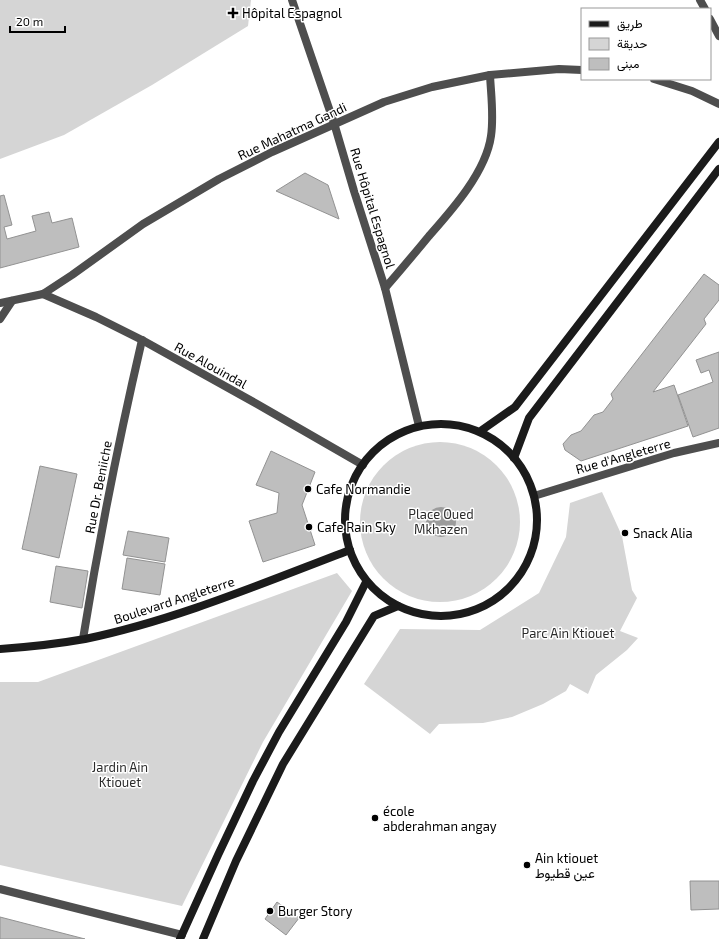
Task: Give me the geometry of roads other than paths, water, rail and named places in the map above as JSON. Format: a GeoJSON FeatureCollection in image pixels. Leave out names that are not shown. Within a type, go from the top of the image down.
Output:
{"type":"FeatureCollection","features":[{"type":"Feature","properties":{"kind":"main road"},"geometry":{"type":"LineString","coordinates":[[482,430],[514,458],[528,478],[534,496],[537,523],[532,550],[520,575],[501,595],[478,609],[451,615],[423,614],[398,606],[382,597],[366,582],[356,567],[350,550],[345,524],[347,498],[356,474],[372,452],[394,436],[419,426],[447,424],[474,430],[482,430],[515,407],[719,142]]}},
{"type":"Feature","properties":{"kind":"main road"},"geometry":{"type":"LineString","coordinates":[[514,458],[529,418],[719,170]]}},
{"type":"Feature","properties":{"kind":"main road","name":"Boulevard Angleterre"},"geometry":{"type":"LineString","coordinates":[[0,649],[83,639],[167,618],[350,550]]}},
{"type":"Feature","properties":{"kind":"main road"},"geometry":{"type":"LineString","coordinates":[[181,937],[257,774],[280,732],[346,622],[366,582]]}},
{"type":"Feature","properties":{"kind":"main road"},"geometry":{"type":"LineString","coordinates":[[203,939],[236,861],[283,764],[374,616],[398,606]]}},
{"type":"Feature","properties":{"kind":"street","name":"Rue Hôpital Espagnol"},"geometry":{"type":"LineString","coordinates":[[292,0],[334,123],[385,288],[419,426]]}},
{"type":"Feature","properties":{"kind":"street"},"geometry":{"type":"LineString","coordinates":[[711,21],[719,36]]}},
{"type":"Feature","properties":{"kind":"street","name":"Rue Mahatma Gandi"},"geometry":{"type":"LineString","coordinates":[[43,294],[149,220],[219,179],[334,123],[384,102],[432,87],[490,75],[559,68],[581,70]]}},
{"type":"Feature","properties":{"kind":"street"},"geometry":{"type":"LineString","coordinates":[[385,288],[450,212],[475,177],[485,157],[491,137],[492,105],[490,75]]}},
{"type":"Feature","properties":{"kind":"street"},"geometry":{"type":"LineString","coordinates":[[657,80],[692,91],[719,104]]}},
{"type":"Feature","properties":{"kind":"street"},"geometry":{"type":"LineString","coordinates":[[0,303],[43,294]]}},
{"type":"Feature","properties":{"kind":"street","name":"Rue Alouindal"},"geometry":{"type":"LineString","coordinates":[[43,294],[96,317],[142,340],[318,438],[363,465]]}},
{"type":"Feature","properties":{"kind":"street"},"geometry":{"type":"LineString","coordinates":[[0,319],[12,301]]}},
{"type":"Feature","properties":{"kind":"street","name":"Rue Dr. Beniiche"},"geometry":{"type":"LineString","coordinates":[[83,639],[100,535],[126,407],[142,340]]}},
{"type":"Feature","properties":{"kind":"street","name":"Rue d'Angleterre"},"geometry":{"type":"LineString","coordinates":[[534,496],[674,453],[719,443]]}},
{"type":"Feature","properties":{"kind":"street"},"geometry":{"type":"LineString","coordinates":[[0,889],[181,937]]}},
{"type":"Feature","properties":{"kind":"place","name":"Hôpital Espagnol"},"geometry":{"type":"Point","coordinates":[233,13]}},
{"type":"Feature","properties":{"kind":"place","name":"Cafe Normandie"},"geometry":{"type":"Point","coordinates":[308,489]}},
{"type":"Feature","properties":{"kind":"place","name":"Cafe Rain Sky"},"geometry":{"type":"Point","coordinates":[309,527]}},
{"type":"Feature","properties":{"kind":"place","name":"Snack Alia"},"geometry":{"type":"Point","coordinates":[625,533]}},
{"type":"Feature","properties":{"kind":"place","name":"école abderahman angay"},"geometry":{"type":"Point","coordinates":[375,818]}},
{"type":"Feature","properties":{"kind":"place","name":"Ain ktiouet عين قطيوط"},"geometry":{"type":"Point","coordinates":[527,865]}},
{"type":"Feature","properties":{"kind":"place","name":"Burger Story"},"geometry":{"type":"Point","coordinates":[270,911]}},
{"type":"Feature","properties":{"kind":"park label","name":"Place Oued Mkhazen"},"geometry":{"type":"Point","coordinates":[441,522]}},
{"type":"Feature","properties":{"kind":"park label","name":"Parc Ain Ktiouet"},"geometry":{"type":"Point","coordinates":[568,633]}},
{"type":"Feature","properties":{"kind":"park label","name":"Jardin Ain Ktiouet"},"geometry":{"type":"Point","coordinates":[120,774]}}]}
